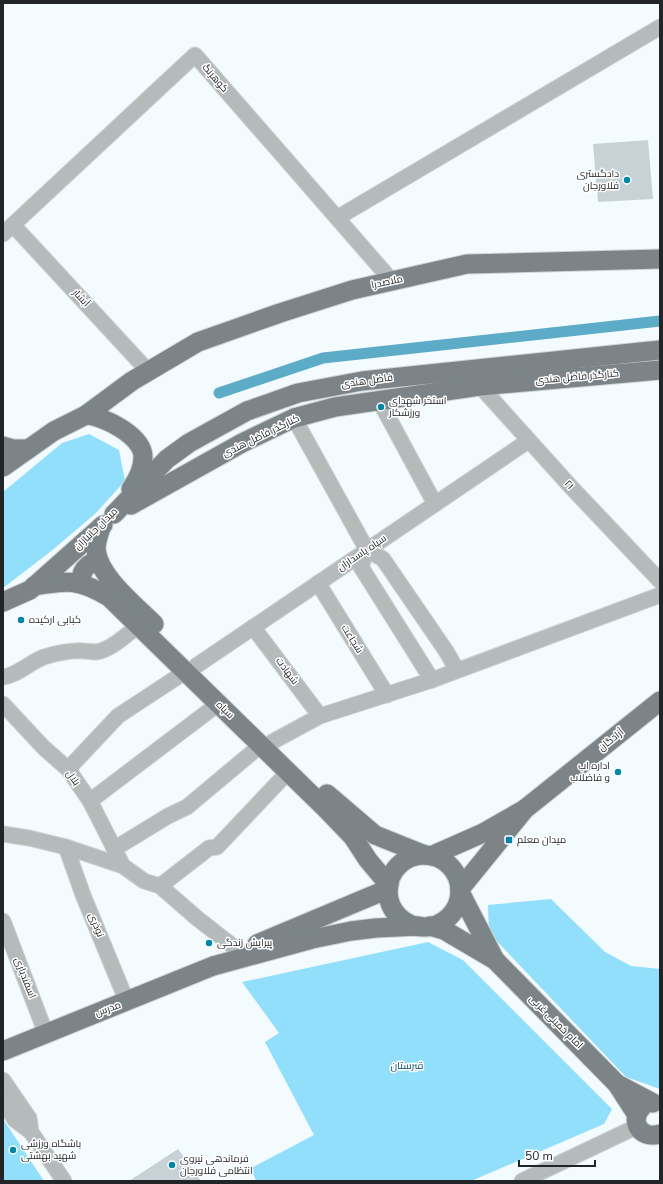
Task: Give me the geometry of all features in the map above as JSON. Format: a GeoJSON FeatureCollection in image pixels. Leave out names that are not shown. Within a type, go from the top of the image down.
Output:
{"type":"FeatureCollection","features":[{"type":"Feature","properties":{"kind":"main road","name":"ملاصدرا"},"geometry":{"type":"LineString","coordinates":[[86,415],[140,376],[198,342],[344,292],[467,264],[660,259]]}},
{"type":"Feature","properties":{"kind":"main road","name":"فاضل هندی"},"geometry":{"type":"LineString","coordinates":[[114,514],[167,459],[189,442],[247,411],[298,393],[370,380],[660,350]]}},
{"type":"Feature","properties":{"kind":"main road","name":"کنارگذر فاضل هندی"},"geometry":{"type":"LineString","coordinates":[[114,514],[242,443],[294,418],[335,407],[480,386],[660,370]]}},
{"type":"Feature","properties":{"kind":"main road","name":"میدان جانبازان"},"geometry":{"type":"LineString","coordinates":[[3,602],[30,590],[101,527],[114,514],[140,475],[143,455],[136,440],[123,429],[104,419],[92,415],[86,415]]}},
{"type":"Feature","properties":{"kind":"main road"},"geometry":{"type":"LineString","coordinates":[[3,467],[54,431],[86,415]]}},
{"type":"Feature","properties":{"kind":"main road"},"geometry":{"type":"LineString","coordinates":[[3,446],[28,449]]}},
{"type":"Feature","properties":{"kind":"main road","name":"سپاه"},"geometry":{"type":"LineString","coordinates":[[101,527],[96,547],[99,562],[108,578],[190,669],[266,744],[288,772],[353,837],[368,860],[389,887]]}},
{"type":"Feature","properties":{"kind":"main road"},"geometry":{"type":"LineString","coordinates":[[82,584],[82,575],[86,567],[92,563],[99,562]]}},
{"type":"Feature","properties":{"kind":"main road","name":"سپاه"},"geometry":{"type":"LineString","coordinates":[[34,586],[61,581],[82,584],[109,597],[138,626],[190,669],[218,704],[375,835],[428,855]]}},
{"type":"Feature","properties":{"kind":"main road","name":"آزادگان"},"geometry":{"type":"LineString","coordinates":[[526,809],[660,701]]}},
{"type":"Feature","properties":{"kind":"main road"},"geometry":{"type":"LineString","coordinates":[[428,855],[444,861],[451,867],[457,875],[460,890],[457,905],[450,916],[441,923],[424,926],[408,923],[398,916],[392,906],[389,898],[389,887],[394,872],[400,864],[408,859],[428,855],[483,833],[526,809]]}},
{"type":"Feature","properties":{"kind":"main road"},"geometry":{"type":"LineString","coordinates":[[460,890],[526,809]]}},
{"type":"Feature","properties":{"kind":"main road","name":"مدرس"},"geometry":{"type":"LineString","coordinates":[[3,1051],[213,966],[239,951],[389,887]]}},
{"type":"Feature","properties":{"kind":"main road","name":"امام خمینی غربی"},"geometry":{"type":"LineString","coordinates":[[460,890],[495,960]]}},
{"type":"Feature","properties":{"kind":"main road","name":"مدرس"},"geometry":{"type":"LineString","coordinates":[[213,966],[312,939],[351,931],[376,928],[424,926]]}},
{"type":"Feature","properties":{"kind":"main road","name":"امام خمینی غربی"},"geometry":{"type":"LineString","coordinates":[[424,926],[444,930],[495,960],[617,1084],[637,1121]]}},
{"type":"Feature","properties":{"kind":"main road","name":"امام خمینی غربی"},"geometry":{"type":"LineString","coordinates":[[617,1084],[657,1104]]}},
{"type":"Feature","properties":{"kind":"main road"},"geometry":{"type":"LineString","coordinates":[[657,1104],[643,1106],[637,1121],[641,1130],[645,1134],[660,1134]]}},
{"type":"Feature","properties":{"kind":"street"},"geometry":{"type":"LineString","coordinates":[[337,218],[660,26]]}},
{"type":"Feature","properties":{"kind":"street","name":"کوهرنگ"},"geometry":{"type":"LineString","coordinates":[[8,230],[195,55],[392,281]]}},
{"type":"Feature","properties":{"kind":"street","name":"آبشار"},"geometry":{"type":"LineString","coordinates":[[8,230],[140,376]]}},
{"type":"Feature","properties":{"kind":"street","name":"۲۱"},"geometry":{"type":"LineString","coordinates":[[480,386],[528,441],[660,581]]}},
{"type":"Feature","properties":{"kind":"street"},"geometry":{"type":"LineString","coordinates":[[379,400],[435,504]]}},
{"type":"Feature","properties":{"kind":"street"},"geometry":{"type":"LineString","coordinates":[[294,418],[367,550],[384,559],[446,651],[457,670]]}},
{"type":"Feature","properties":{"kind":"street","name":"سپاه پاسداران"},"geometry":{"type":"LineString","coordinates":[[68,769],[121,713],[253,627],[528,441]]}},
{"type":"Feature","properties":{"kind":"street"},"geometry":{"type":"LineString","coordinates":[[367,550],[361,567],[432,680]]}},
{"type":"Feature","properties":{"kind":"street","name":"شجاعت"},"geometry":{"type":"LineString","coordinates":[[318,583],[387,695]]}},
{"type":"Feature","properties":{"kind":"street"},"geometry":{"type":"LineString","coordinates":[[114,849],[168,816],[187,807],[266,744],[320,716],[432,680],[660,595]]}},
{"type":"Feature","properties":{"kind":"street"},"geometry":{"type":"LineString","coordinates":[[3,677],[9,676],[36,660],[50,655],[83,650],[96,652],[109,647],[138,626]]}},
{"type":"Feature","properties":{"kind":"street","name":"شهادت"},"geometry":{"type":"LineString","coordinates":[[253,627],[320,716]]}},
{"type":"Feature","properties":{"kind":"street","name":"بلال"},"geometry":{"type":"LineString","coordinates":[[3,704],[44,748],[68,769],[90,801],[123,866]]}},
{"type":"Feature","properties":{"kind":"street"},"geometry":{"type":"LineString","coordinates":[[90,801],[218,704]]}},
{"type":"Feature","properties":{"kind":"street"},"geometry":{"type":"LineString","coordinates":[[160,886],[208,848],[217,847],[288,772]]}},
{"type":"Feature","properties":{"kind":"street","name":"بلال"},"geometry":{"type":"LineString","coordinates":[[3,834],[29,838],[66,847],[123,866],[144,881],[160,886],[198,919],[239,951]]}},
{"type":"Feature","properties":{"kind":"street","name":"نوذری"},"geometry":{"type":"LineString","coordinates":[[66,847],[83,895],[127,1002]]}},
{"type":"Feature","properties":{"kind":"street","name":"اسفندیاری"},"geometry":{"type":"LineString","coordinates":[[3,921],[46,1034]]}},
{"type":"Feature","properties":{"kind":"street"},"geometry":{"type":"LineString","coordinates":[[3,1080],[29,1118],[31,1132]]}},
{"type":"Feature","properties":{"kind":"street"},"geometry":{"type":"LineString","coordinates":[[3,1102],[15,1120],[31,1132],[64,1181]]}},
{"type":"Feature","properties":{"kind":"street"},"geometry":{"type":"LineString","coordinates":[[522,1181],[637,1121]]}},
{"type":"Feature","properties":{"kind":"green space"},"geometry":{"type":"Polygon","coordinates":[[[89,434],[119,450],[125,481],[95,514],[50,552],[3,588],[3,492],[62,443],[89,434]]]}},
{"type":"Feature","properties":{"kind":"green space"},"geometry":{"type":"Polygon","coordinates":[[[551,899],[605,952],[631,966],[660,969],[660,1089],[626,1077],[489,933],[488,905],[551,899]]]}},
{"type":"Feature","properties":{"kind":"green space","name":"قبرستان"},"geometry":{"type":"Polygon","coordinates":[[[428,942],[463,960],[612,1109],[604,1124],[471,1181],[256,1181],[251,1168],[314,1135],[265,1042],[279,1033],[242,982],[428,942]]]}},
{"type":"Feature","properties":{"kind":"green space","name":"باشگاه ورزشی شهید بهشتی"},"geometry":{"type":"Polygon","coordinates":[[[3,1119],[44,1181],[3,1181],[3,1119]]]}},
{"type":"Feature","properties":{"kind":"building"},"geometry":{"type":"Polygon","coordinates":[[[648,140],[653,199],[598,202],[593,144],[648,140]]]}},
{"type":"Feature","properties":{"kind":"building","name":"فرماندهی نیروی انتظامی فلاورجان"},"geometry":{"type":"Polygon","coordinates":[[[178,1149],[201,1181],[129,1181],[178,1149]]]}},
{"type":"Feature","properties":{"kind":"waterway"},"geometry":{"type":"LineString","coordinates":[[219,393],[323,358],[660,321]]}},
{"type":"Feature","properties":{"kind":"place","name":"دادگستری فلاورجان"},"geometry":{"type":"Point","coordinates":[627,180]}},
{"type":"Feature","properties":{"kind":"place","name":"استخر شهدای ورزشکار"},"geometry":{"type":"Point","coordinates":[381,407]}},
{"type":"Feature","properties":{"kind":"place","name":"کبابی ارکیده"},"geometry":{"type":"Point","coordinates":[21,620]}},
{"type":"Feature","properties":{"kind":"place","name":"اداره اب و فاضلاب"},"geometry":{"type":"Point","coordinates":[618,772]}},
{"type":"Feature","properties":{"kind":"place","name":"میدان معلم"},"geometry":{"type":"Point","coordinates":[509,840]}},
{"type":"Feature","properties":{"kind":"place","name":"پیرایش زندگی"},"geometry":{"type":"Point","coordinates":[209,943]}},
{"type":"Feature","properties":{"kind":"place","name":"باشگاه ورزشی شهید بهشتی"},"geometry":{"type":"Point","coordinates":[13,1150]}},
{"type":"Feature","properties":{"kind":"place","name":"فرماندهی نیروی انتظامی فلاورجان"},"geometry":{"type":"Point","coordinates":[172,1165]}}]}
